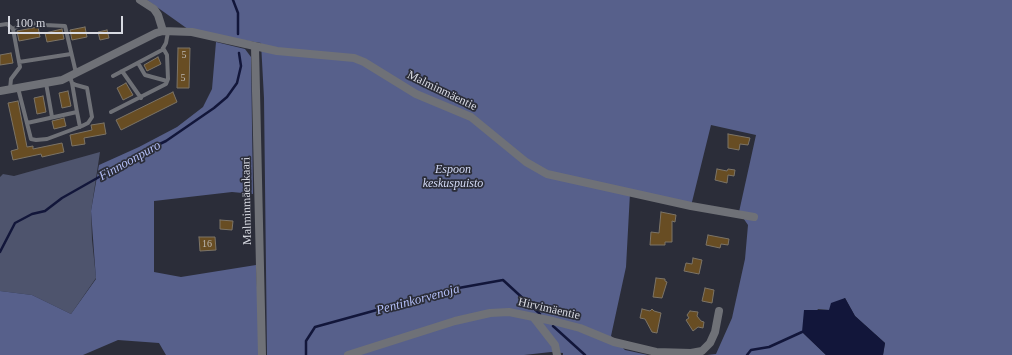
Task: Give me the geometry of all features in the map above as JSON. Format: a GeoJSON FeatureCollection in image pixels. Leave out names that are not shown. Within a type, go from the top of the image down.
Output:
{"type":"FeatureCollection","features":[{"type":"Feature","properties":{"kind":"street"},"geometry":{"type":"LineString","coordinates":[[140,0],[154,10],[166,31]]}},
{"type":"Feature","properties":{"kind":"street","name":"Malminmäentie"},"geometry":{"type":"LineString","coordinates":[[0,91],[73,78],[156,32],[166,31],[192,32],[255,47],[360,60],[416,94],[467,114],[526,162],[548,174],[691,206],[754,217]]}},
{"type":"Feature","properties":{"kind":"street","name":"Malminmäenkaari"},"geometry":{"type":"LineString","coordinates":[[255,47],[262,355]]}},
{"type":"Feature","properties":{"kind":"street","name":"Hirvimäentie"},"geometry":{"type":"LineString","coordinates":[[348,355],[455,321],[490,313],[509,312],[580,328],[614,342],[656,352],[691,353],[702,351],[710,343],[715,332],[719,311]]}},
{"type":"Feature","properties":{"kind":"street"},"geometry":{"type":"LineString","coordinates":[[534,318],[555,345],[557,355]]}},
{"type":"Feature","properties":{"kind":"lane"},"geometry":{"type":"LineString","coordinates":[[13,28],[20,24],[29,23],[65,26],[71,54],[80,127]]}},
{"type":"Feature","properties":{"kind":"lane"},"geometry":{"type":"LineString","coordinates":[[0,25],[7,24],[13,28],[20,67],[12,79],[31,139],[36,140],[57,136],[88,123],[92,117],[92,113],[87,88],[73,78]]}},
{"type":"Feature","properties":{"kind":"lane"},"geometry":{"type":"LineString","coordinates":[[114,76],[163,48],[166,43],[166,31]]}},
{"type":"Feature","properties":{"kind":"lane"},"geometry":{"type":"LineString","coordinates":[[111,112],[160,88],[167,81],[167,55],[163,48]]}},
{"type":"Feature","properties":{"kind":"lane"},"geometry":{"type":"LineString","coordinates":[[20,62],[71,54]]}},
{"type":"Feature","properties":{"kind":"lane"},"geometry":{"type":"LineString","coordinates":[[138,63],[145,75],[167,81]]}},
{"type":"Feature","properties":{"kind":"lane"},"geometry":{"type":"LineString","coordinates":[[122,71],[141,98]]}},
{"type":"Feature","properties":{"kind":"lane"},"geometry":{"type":"LineString","coordinates":[[46,83],[52,117]]}},
{"type":"Feature","properties":{"kind":"lane"},"geometry":{"type":"LineString","coordinates":[[27,123],[77,112]]}},
{"type":"Feature","properties":{"kind":"shaded area"},"geometry":{"type":"Polygon","coordinates":[[[100,152],[91,211],[96,278],[71,314],[32,295],[0,291],[0,177],[3,174],[14,176],[100,152]]]}},
{"type":"Feature","properties":{"kind":"shaded area"},"geometry":{"type":"Polygon","coordinates":[[[845,298],[855,316],[885,343],[883,355],[826,355],[802,332],[804,310],[829,310],[831,303],[845,298]]]}},
{"type":"Feature","properties":{"kind":"green space","name":"Espoon keskuspuisto"},"geometry":{"type":"Polygon","coordinates":[[[147,0],[1012,0],[1012,355],[883,355],[885,343],[855,316],[845,298],[830,310],[818,309],[802,332],[826,355],[707,355],[716,354],[732,318],[745,259],[748,225],[739,212],[756,135],[711,125],[691,206],[630,193],[626,267],[611,336],[625,350],[648,355],[563,355],[563,353],[551,352],[524,355],[267,355],[264,98],[261,43],[192,32],[147,0]]]}},
{"type":"Feature","properties":{"kind":"green space"},"geometry":{"type":"Polygon","coordinates":[[[216,42],[245,49],[251,57],[253,194],[232,192],[154,201],[154,272],[181,277],[256,265],[260,355],[166,355],[159,343],[118,340],[83,355],[0,355],[0,291],[32,295],[71,314],[96,279],[91,211],[99,165],[139,147],[177,127],[203,107],[212,89],[216,42]]]}},
{"type":"Feature","properties":{"kind":"building"},"geometry":{"type":"Polygon","coordinates":[[[38,27],[40,37],[19,41],[17,31],[38,27]]]}},
{"type":"Feature","properties":{"kind":"building"},"geometry":{"type":"Polygon","coordinates":[[[85,27],[87,37],[72,40],[70,30],[85,27]]]}},
{"type":"Feature","properties":{"kind":"building"},"geometry":{"type":"Polygon","coordinates":[[[62,29],[64,39],[47,42],[45,33],[62,29]]]}},
{"type":"Feature","properties":{"kind":"building"},"geometry":{"type":"Polygon","coordinates":[[[107,30],[109,38],[100,40],[98,32],[107,30]]]}},
{"type":"Feature","properties":{"kind":"building"},"geometry":{"type":"Polygon","coordinates":[[[178,48],[190,48],[189,88],[177,88],[178,48]]]}},
{"type":"Feature","properties":{"kind":"building"},"geometry":{"type":"Polygon","coordinates":[[[11,53],[13,63],[0,65],[0,55],[11,53]]]}},
{"type":"Feature","properties":{"kind":"building"},"geometry":{"type":"Polygon","coordinates":[[[158,57],[161,64],[147,71],[144,65],[158,57]]]}},
{"type":"Feature","properties":{"kind":"building"},"geometry":{"type":"Polygon","coordinates":[[[126,83],[133,95],[123,100],[117,88],[126,83]]]}},
{"type":"Feature","properties":{"kind":"building"},"geometry":{"type":"Polygon","coordinates":[[[68,91],[71,106],[62,108],[59,93],[68,91]]]}},
{"type":"Feature","properties":{"kind":"building"},"geometry":{"type":"Polygon","coordinates":[[[173,92],[177,102],[121,130],[116,120],[173,92]]]}},
{"type":"Feature","properties":{"kind":"building"},"geometry":{"type":"Polygon","coordinates":[[[43,96],[46,112],[37,114],[34,98],[43,96]]]}},
{"type":"Feature","properties":{"kind":"building"},"geometry":{"type":"Polygon","coordinates":[[[18,101],[27,147],[33,146],[33,149],[62,143],[64,152],[42,157],[41,154],[13,160],[11,151],[18,149],[8,103],[18,101]]]}},
{"type":"Feature","properties":{"kind":"building"},"geometry":{"type":"Polygon","coordinates":[[[64,118],[66,126],[54,129],[52,121],[64,118]]]}},
{"type":"Feature","properties":{"kind":"building"},"geometry":{"type":"Polygon","coordinates":[[[104,123],[106,134],[84,138],[85,144],[72,146],[70,135],[92,130],[91,125],[104,123]]]}},
{"type":"Feature","properties":{"kind":"building"},"geometry":{"type":"Polygon","coordinates":[[[728,134],[750,138],[748,145],[740,144],[739,150],[728,148],[728,134]]]}},
{"type":"Feature","properties":{"kind":"building"},"geometry":{"type":"Polygon","coordinates":[[[717,169],[727,171],[728,169],[735,170],[734,176],[728,175],[727,183],[715,180],[717,169]]]}},
{"type":"Feature","properties":{"kind":"building"},"geometry":{"type":"Polygon","coordinates":[[[661,212],[676,215],[675,222],[672,221],[672,242],[665,242],[665,245],[650,245],[651,232],[659,233],[661,212]]]}},
{"type":"Feature","properties":{"kind":"building"},"geometry":{"type":"Polygon","coordinates":[[[220,220],[233,221],[232,230],[220,229],[220,220]]]}},
{"type":"Feature","properties":{"kind":"building"},"geometry":{"type":"Polygon","coordinates":[[[708,235],[729,239],[728,245],[721,244],[720,248],[706,245],[708,235]]]}},
{"type":"Feature","properties":{"kind":"building"},"geometry":{"type":"Polygon","coordinates":[[[199,237],[215,237],[216,250],[200,251],[199,237]]]}},
{"type":"Feature","properties":{"kind":"building"},"geometry":{"type":"Polygon","coordinates":[[[693,258],[702,260],[699,274],[684,271],[686,263],[692,264],[693,258]]]}},
{"type":"Feature","properties":{"kind":"building"},"geometry":{"type":"Polygon","coordinates":[[[656,278],[665,279],[667,282],[662,298],[653,297],[656,278]]]}},
{"type":"Feature","properties":{"kind":"building"},"geometry":{"type":"Polygon","coordinates":[[[705,288],[714,290],[712,303],[702,301],[705,288]]]}},
{"type":"Feature","properties":{"kind":"building"},"geometry":{"type":"Polygon","coordinates":[[[642,309],[650,311],[652,309],[661,313],[657,333],[652,332],[645,319],[640,318],[642,309]]]}},
{"type":"Feature","properties":{"kind":"building"},"geometry":{"type":"Polygon","coordinates":[[[690,311],[698,312],[697,316],[704,322],[703,328],[698,327],[693,331],[686,320],[689,318],[687,315],[690,311]]]}},
{"type":"Feature","properties":{"kind":"waterway","name":"Finnoonpuro"},"geometry":{"type":"LineString","coordinates":[[233,0],[238,13],[238,34]]}},
{"type":"Feature","properties":{"kind":"waterway","name":"Finnoonpuro"},"geometry":{"type":"LineString","coordinates":[[0,252],[15,223],[32,214],[45,211],[62,198],[145,151],[166,141],[214,108],[227,97],[237,83],[241,66],[239,53]]}},
{"type":"Feature","properties":{"kind":"waterway","name":"Pentinkorvenoja"},"geometry":{"type":"LineString","coordinates":[[306,355],[306,341],[315,327],[453,289],[503,280],[540,314]]}},
{"type":"Feature","properties":{"kind":"waterway","name":"Pentinkorvenoja"},"geometry":{"type":"LineString","coordinates":[[553,326],[585,355]]}},
{"type":"Feature","properties":{"kind":"waterway","name":"Pentinkorvenoja"},"geometry":{"type":"LineString","coordinates":[[747,355],[751,350],[769,347],[802,332]]}}]}
